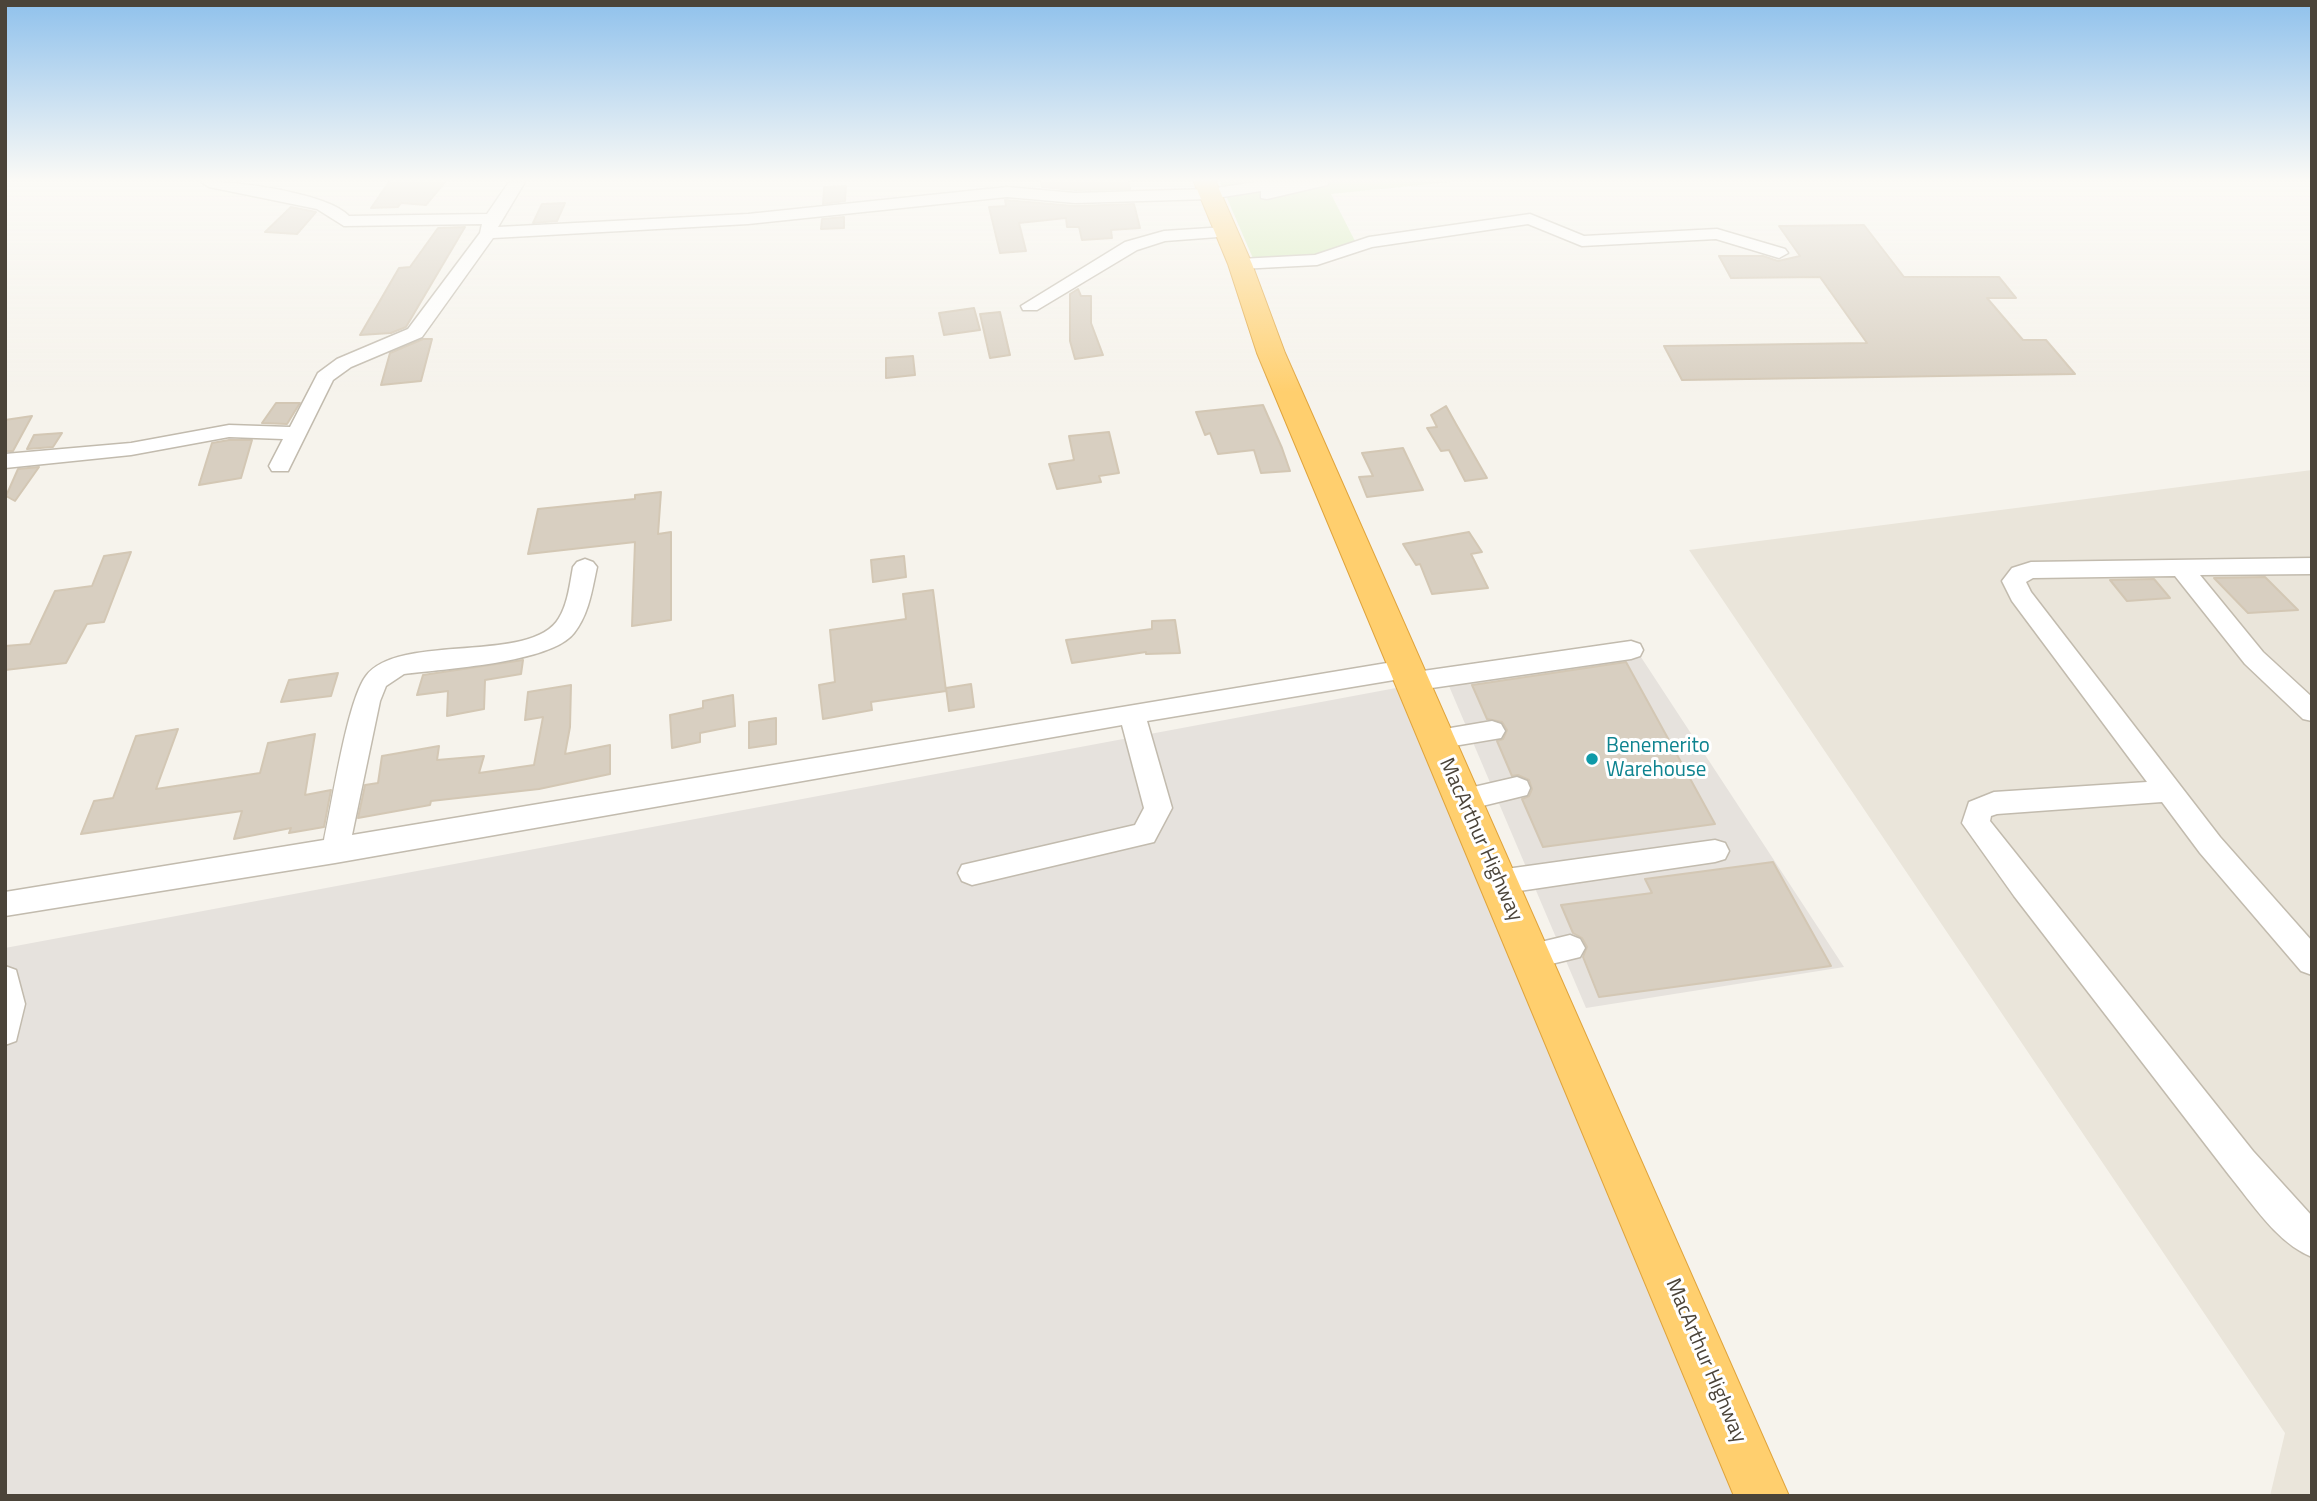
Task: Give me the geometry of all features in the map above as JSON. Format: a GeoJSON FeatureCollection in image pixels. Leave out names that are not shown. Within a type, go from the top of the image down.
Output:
{"type":"FeatureCollection","features":[{"type":"Feature","properties":{"kind":"highway","name":"MacArthur Highway"},"geometry":{"type":"LineString","coordinates":[[1241,252],[1271,353],[1762,1496]]}},
{"type":"Feature","properties":{"kind":"street"},"geometry":{"type":"LineString","coordinates":[[280,466],[330,372],[415,333],[472,252]]}},
{"type":"Feature","properties":{"kind":"street"},"geometry":{"type":"LineString","coordinates":[[1030,306],[1121,252]]}},
{"type":"Feature","properties":{"kind":"street"},"geometry":{"type":"LineString","coordinates":[[1303,252],[1317,260],[1340,252]]}},
{"type":"Feature","properties":{"kind":"street"},"geometry":{"type":"LineString","coordinates":[[5,461],[131,449],[229,432],[296,433]]}},
{"type":"Feature","properties":{"kind":"street"},"geometry":{"type":"LineString","coordinates":[[335,852],[367,701],[376,680],[398,666],[534,647],[551,640],[571,624],[585,566]]}},
{"type":"Feature","properties":{"kind":"street"},"geometry":{"type":"LineString","coordinates":[[2312,566],[2031,570],[2020,574],[2014,581],[2020,595],[2210,845],[2312,962]]}},
{"type":"Feature","properties":{"kind":"street"},"geometry":{"type":"LineString","coordinates":[[2181,567],[2254,658],[2312,712]]}},
{"type":"Feature","properties":{"kind":"street"},"geometry":{"type":"LineString","coordinates":[[5,904],[335,852],[1132,713],[1408,675],[1631,650]]}},
{"type":"Feature","properties":{"kind":"street"},"geometry":{"type":"LineString","coordinates":[[972,873],[1144,834],[1158,807],[1132,713]]}},
{"type":"Feature","properties":{"kind":"street"},"geometry":{"type":"LineString","coordinates":[[1436,738],[1492,731]]}},
{"type":"Feature","properties":{"kind":"street"},"geometry":{"type":"LineString","coordinates":[[1462,800],[1517,788]]}},
{"type":"Feature","properties":{"kind":"street"},"geometry":{"type":"LineString","coordinates":[[2171,791],[1994,803],[1979,810],[1976,823],[2232,1153],[2278,1208],[2312,1240]]}},
{"type":"Feature","properties":{"kind":"street"},"geometry":{"type":"LineString","coordinates":[[1499,882],[1715,851]]}},
{"type":"Feature","properties":{"kind":"street"},"geometry":{"type":"LineString","coordinates":[[1531,956],[1570,948]]}},
{"type":"Feature","properties":{"kind":"street"},"geometry":{"type":"LineString","coordinates":[[5,979],[10,1004],[5,1031]]}},
{"type":"Feature","properties":{"kind":"shaded area"},"geometry":{"type":"Polygon","coordinates":[[[2312,470],[2312,1496],[2270,1496],[2285,1433],[1689,550],[2312,470]]]}},
{"type":"Feature","properties":{"kind":"shaded area"},"geometry":{"type":"Polygon","coordinates":[[[1637,651],[1844,967],[1586,1008],[1446,679],[1637,651]]]}},
{"type":"Feature","properties":{"kind":"shaded area"},"geometry":{"type":"Polygon","coordinates":[[[1396,688],[1735,1496],[5,1496],[5,948],[1396,688]]]}},
{"type":"Feature","properties":{"kind":"green space"},"geometry":{"type":"Polygon","coordinates":[[[1250,252],[1331,252],[1317,257],[1255,263],[1250,252]]]}},
{"type":"Feature","properties":{"kind":"building"},"geometry":{"type":"Polygon","coordinates":[[[421,252],[450,252],[406,327],[391,333],[360,335],[399,268],[410,267],[421,252]]]}},
{"type":"Feature","properties":{"kind":"building"},"geometry":{"type":"Polygon","coordinates":[[[1797,252],[1885,252],[1904,277],[1999,277],[2016,298],[1987,298],[2023,340],[2046,340],[2075,374],[1682,380],[1664,346],[1867,343],[1820,277],[1731,278],[1719,256],[1763,256],[1778,261],[1800,256],[1797,252]]]}},
{"type":"Feature","properties":{"kind":"building"},"geometry":{"type":"Polygon","coordinates":[[[1078,289],[1081,296],[1091,296],[1091,323],[1103,355],[1075,359],[1070,341],[1070,294],[1078,289]]]}},
{"type":"Feature","properties":{"kind":"building"},"geometry":{"type":"Polygon","coordinates":[[[974,308],[980,330],[944,335],[939,313],[974,308]]]}},
{"type":"Feature","properties":{"kind":"building"},"geometry":{"type":"Polygon","coordinates":[[[1000,312],[1010,355],[990,358],[980,314],[1000,312]]]}},
{"type":"Feature","properties":{"kind":"building"},"geometry":{"type":"Polygon","coordinates":[[[423,339],[432,339],[421,381],[381,385],[390,353],[423,339]]]}},
{"type":"Feature","properties":{"kind":"building"},"geometry":{"type":"Polygon","coordinates":[[[913,356],[915,375],[886,378],[886,358],[913,356]]]}},
{"type":"Feature","properties":{"kind":"building"},"geometry":{"type":"Polygon","coordinates":[[[276,403],[300,403],[287,424],[262,423],[276,403]]]}},
{"type":"Feature","properties":{"kind":"building"},"geometry":{"type":"Polygon","coordinates":[[[1263,405],[1290,471],[1261,473],[1254,450],[1218,454],[1210,433],[1205,435],[1196,412],[1263,405]]]}},
{"type":"Feature","properties":{"kind":"building"},"geometry":{"type":"Polygon","coordinates":[[[1446,406],[1487,478],[1465,481],[1449,450],[1441,451],[1427,428],[1437,427],[1431,415],[1446,406]]]}},
{"type":"Feature","properties":{"kind":"building"},"geometry":{"type":"Polygon","coordinates":[[[32,416],[13,451],[5,451],[5,420],[32,416]]]}},
{"type":"Feature","properties":{"kind":"building"},"geometry":{"type":"Polygon","coordinates":[[[1109,432],[1119,473],[1099,476],[1101,482],[1057,489],[1049,464],[1074,460],[1069,436],[1109,432]]]}},
{"type":"Feature","properties":{"kind":"building"},"geometry":{"type":"Polygon","coordinates":[[[62,433],[53,447],[27,449],[34,435],[62,433]]]}},
{"type":"Feature","properties":{"kind":"building"},"geometry":{"type":"Polygon","coordinates":[[[252,440],[241,478],[199,485],[212,443],[252,440]]]}},
{"type":"Feature","properties":{"kind":"building"},"geometry":{"type":"Polygon","coordinates":[[[1403,448],[1423,490],[1367,497],[1359,477],[1373,476],[1362,453],[1403,448]]]}},
{"type":"Feature","properties":{"kind":"building"},"geometry":{"type":"Polygon","coordinates":[[[39,467],[15,501],[6,496],[18,469],[39,467]]]}},
{"type":"Feature","properties":{"kind":"building"},"geometry":{"type":"Polygon","coordinates":[[[661,492],[658,534],[671,532],[671,620],[632,626],[635,542],[528,554],[538,509],[635,499],[635,495],[661,492]]]}},
{"type":"Feature","properties":{"kind":"building"},"geometry":{"type":"Polygon","coordinates":[[[1469,532],[1482,552],[1471,554],[1488,588],[1432,594],[1420,564],[1416,565],[1403,544],[1469,532]]]}},
{"type":"Feature","properties":{"kind":"building"},"geometry":{"type":"Polygon","coordinates":[[[131,552],[104,622],[87,624],[66,663],[5,670],[5,646],[30,644],[55,591],[92,586],[104,556],[131,552]]]}},
{"type":"Feature","properties":{"kind":"building"},"geometry":{"type":"Polygon","coordinates":[[[904,556],[906,577],[873,582],[871,560],[904,556]]]}},
{"type":"Feature","properties":{"kind":"building"},"geometry":{"type":"Polygon","coordinates":[[[2265,577],[2298,610],[2248,613],[2214,578],[2265,577]]]}},
{"type":"Feature","properties":{"kind":"building"},"geometry":{"type":"Polygon","coordinates":[[[2154,579],[2170,598],[2127,601],[2110,580],[2154,579]]]}},
{"type":"Feature","properties":{"kind":"building"},"geometry":{"type":"Polygon","coordinates":[[[933,590],[946,691],[871,702],[872,710],[823,719],[819,685],[835,682],[830,630],[906,619],[903,594],[933,590]]]}},
{"type":"Feature","properties":{"kind":"building"},"geometry":{"type":"Polygon","coordinates":[[[1175,620],[1180,653],[1146,652],[1072,663],[1066,640],[1152,629],[1152,621],[1175,620]]]}},
{"type":"Feature","properties":{"kind":"building"},"geometry":{"type":"Polygon","coordinates":[[[523,660],[521,674],[485,680],[484,709],[447,716],[448,691],[417,695],[423,675],[523,660]]]}},
{"type":"Feature","properties":{"kind":"building","name":"Benemerito Warehouse"},"geometry":{"type":"Polygon","coordinates":[[[1626,662],[1715,824],[1543,847],[1522,799],[1529,796],[1532,789],[1529,780],[1518,775],[1512,776],[1497,741],[1503,739],[1507,730],[1502,722],[1487,719],[1472,685],[1626,662]]]}},
{"type":"Feature","properties":{"kind":"building"},"geometry":{"type":"Polygon","coordinates":[[[338,673],[331,696],[281,702],[289,680],[338,673]]]}},
{"type":"Feature","properties":{"kind":"building"},"geometry":{"type":"Polygon","coordinates":[[[971,684],[974,707],[949,711],[946,688],[971,684]]]}},
{"type":"Feature","properties":{"kind":"building"},"geometry":{"type":"Polygon","coordinates":[[[571,685],[570,727],[565,754],[610,745],[610,774],[539,789],[431,801],[430,805],[358,818],[365,785],[378,783],[382,756],[439,746],[437,760],[484,756],[479,773],[534,765],[543,717],[525,720],[528,692],[571,685]]]}},
{"type":"Feature","properties":{"kind":"building"},"geometry":{"type":"Polygon","coordinates":[[[733,695],[735,726],[700,733],[700,742],[672,748],[670,715],[703,708],[703,701],[733,695]]]}},
{"type":"Feature","properties":{"kind":"building"},"geometry":{"type":"Polygon","coordinates":[[[776,718],[776,744],[749,748],[749,722],[776,718]]]}},
{"type":"Feature","properties":{"kind":"building"},"geometry":{"type":"Polygon","coordinates":[[[178,729],[156,789],[260,773],[268,743],[315,734],[305,795],[331,790],[324,827],[289,833],[291,828],[234,839],[242,811],[81,834],[94,801],[113,798],[136,736],[178,729]]]}},
{"type":"Feature","properties":{"kind":"building"},"geometry":{"type":"Polygon","coordinates":[[[1773,862],[1831,966],[1599,997],[1583,957],[1587,947],[1582,938],[1573,933],[1561,905],[1652,893],[1645,879],[1773,862]]]}},
{"type":"Feature","properties":{"kind":"place","name":"Benemerito Warehouse"},"geometry":{"type":"Point","coordinates":[1592,759]}}]}
